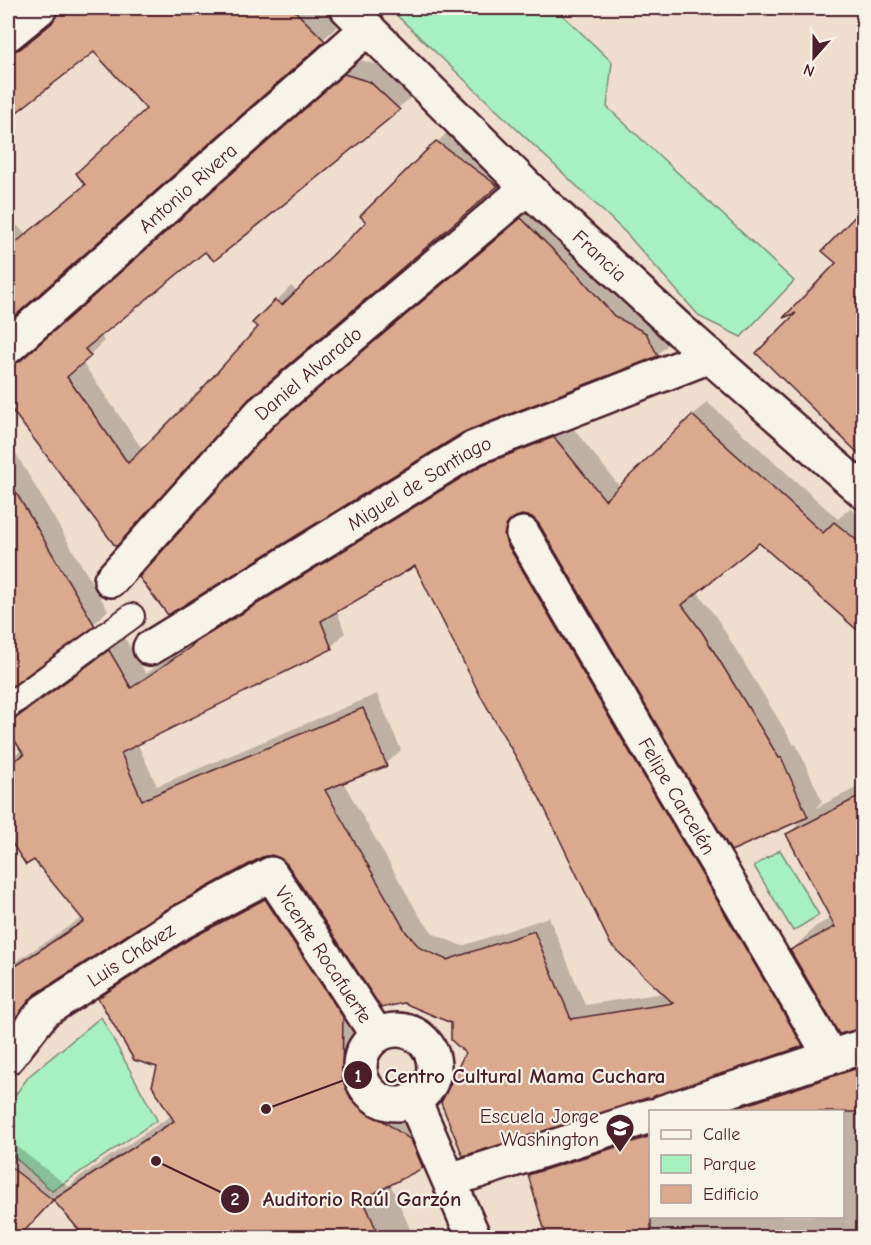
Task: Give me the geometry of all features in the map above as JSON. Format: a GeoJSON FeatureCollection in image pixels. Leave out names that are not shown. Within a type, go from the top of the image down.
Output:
{"type":"FeatureCollection","features":[{"type":"Feature","properties":{"kind":"street"},"geometry":{"type":"LineString","coordinates":[[8,34],[40,8]]}},
{"type":"Feature","properties":{"kind":"street","name":"Francia"},"geometry":{"type":"LineString","coordinates":[[357,18],[527,188],[710,356],[864,492]]}},
{"type":"Feature","properties":{"kind":"street","name":"Antonio Rivera"},"geometry":{"type":"LineString","coordinates":[[8,347],[357,18]]}},
{"type":"Feature","properties":{"kind":"street","name":"Daniel Alvarado"},"geometry":{"type":"LineString","coordinates":[[111,580],[261,413],[527,188]]}},
{"type":"Feature","properties":{"kind":"street","name":"Miguel de Santiago"},"geometry":{"type":"LineString","coordinates":[[150,648],[474,448],[710,356]]}},
{"type":"Feature","properties":{"kind":"street","name":"Felipe Carcelén"},"geometry":{"type":"LineString","coordinates":[[523,534],[831,1057]]}},
{"type":"Feature","properties":{"kind":"street","name":"Vicente Rocafuerte"},"geometry":{"type":"LineString","coordinates":[[271,874],[377,1035]]}},
{"type":"Feature","properties":{"kind":"street","name":"Luis Chávez"},"geometry":{"type":"LineString","coordinates":[[8,1057],[44,1011],[178,924],[271,874]]}},
{"type":"Feature","properties":{"kind":"street","name":"Vicente Rocafuerte"},"geometry":{"type":"LineString","coordinates":[[391,1030],[406,1031],[420,1037],[430,1049],[434,1063],[433,1077],[426,1090],[414,1100],[401,1104],[387,1102],[374,1096],[365,1085],[361,1072],[361,1058],[367,1045],[377,1035],[391,1030]]}},
{"type":"Feature","properties":{"kind":"street"},"geometry":{"type":"LineString","coordinates":[[669,1110],[864,1046]]}},
{"type":"Feature","properties":{"kind":"street"},"geometry":{"type":"LineString","coordinates":[[414,1100],[474,1238]]}},
{"type":"Feature","properties":{"kind":"street"},"geometry":{"type":"LineString","coordinates":[[450,1180],[649,1117]]}},
{"type":"Feature","properties":{"kind":"lane"},"geometry":{"type":"LineString","coordinates":[[8,706],[132,616]]}},
{"type":"Feature","properties":{"kind":"green space"},"geometry":{"type":"Polygon","coordinates":[[[389,8],[555,8],[612,62],[607,107],[794,281],[741,337],[700,317],[625,232],[389,8]]]}},
{"type":"Feature","properties":{"kind":"green space"},"geometry":{"type":"Polygon","coordinates":[[[780,850],[819,915],[793,931],[754,866],[780,850]]]}},
{"type":"Feature","properties":{"kind":"green space"},"geometry":{"type":"Polygon","coordinates":[[[101,1017],[157,1120],[52,1191],[8,1151],[8,1105],[29,1076],[101,1017]]]}},
{"type":"Feature","properties":{"kind":"building"},"geometry":{"type":"Polygon","coordinates":[[[58,8],[292,8],[325,41],[8,322],[8,249],[85,185],[76,173],[146,109],[94,52],[8,119],[8,52],[20,49],[52,23],[58,8]]]}},
{"type":"Feature","properties":{"kind":"building"},"geometry":{"type":"Polygon","coordinates":[[[344,74],[370,82],[400,110],[214,261],[205,252],[85,349],[91,356],[67,377],[128,463],[200,391],[258,327],[252,323],[275,300],[282,305],[366,222],[360,216],[436,141],[498,186],[249,399],[116,547],[8,405],[8,365],[20,361],[344,74]]]}},
{"type":"Feature","properties":{"kind":"building"},"geometry":{"type":"Polygon","coordinates":[[[864,207],[864,459],[756,353],[796,313],[783,318],[836,263],[822,251],[864,207]]]}},
{"type":"Feature","properties":{"kind":"building"},"geometry":{"type":"Polygon","coordinates":[[[521,218],[582,279],[614,316],[646,333],[658,356],[464,432],[168,615],[139,577],[274,426],[521,218]]]}},
{"type":"Feature","properties":{"kind":"building"},"geometry":{"type":"Polygon","coordinates":[[[692,415],[823,533],[834,522],[864,546],[864,636],[759,543],[682,605],[702,632],[779,758],[781,757],[808,817],[731,851],[539,524],[532,517],[522,515],[507,524],[504,535],[507,544],[803,1046],[652,1098],[463,1156],[441,1103],[465,1053],[451,1040],[451,1023],[404,1003],[381,1008],[287,864],[272,855],[262,857],[169,908],[34,995],[8,1027],[8,971],[84,921],[34,860],[26,865],[8,837],[8,764],[24,755],[8,730],[8,720],[16,718],[109,650],[131,688],[191,645],[482,465],[554,437],[605,500],[692,415]],[[415,566],[321,621],[332,649],[121,753],[142,800],[363,708],[387,766],[325,790],[406,932],[420,948],[447,960],[534,931],[571,1019],[673,1003],[611,945],[540,799],[479,693],[415,566]]]}},
{"type":"Feature","properties":{"kind":"building"},"geometry":{"type":"Polygon","coordinates":[[[8,479],[95,626],[8,689],[8,479]]]}},
{"type":"Feature","properties":{"kind":"building"},"geometry":{"type":"Polygon","coordinates":[[[864,794],[864,1028],[839,1034],[790,950],[835,927],[786,834],[864,794]]]}},
{"type":"Feature","properties":{"kind":"building"},"geometry":{"type":"Polygon","coordinates":[[[265,899],[343,1017],[342,1078],[351,1099],[411,1140],[423,1168],[363,1199],[380,1238],[86,1238],[53,1200],[174,1121],[152,1086],[157,1067],[134,1060],[98,998],[188,940],[265,899]]]}},
{"type":"Feature","properties":{"kind":"building"},"geometry":{"type":"Polygon","coordinates":[[[864,1066],[864,1112],[731,1110],[864,1066]]]}},
{"type":"Feature","properties":{"kind":"building"},"geometry":{"type":"Polygon","coordinates":[[[649,1137],[651,1238],[547,1238],[528,1175],[649,1137]]]}},
{"type":"Feature","properties":{"kind":"building"},"geometry":{"type":"Polygon","coordinates":[[[8,1165],[53,1200],[18,1238],[8,1238],[8,1165]]]}},
{"type":"Feature","properties":{"kind":"place","name":"Centro Cultural Mama Cuchara"},"geometry":{"type":"Point","coordinates":[266,1109]}},
{"type":"Feature","properties":{"kind":"place","name":"Escuela Jorge Washington"},"geometry":{"type":"Point","coordinates":[620,1154]}},
{"type":"Feature","properties":{"kind":"place","name":"Auditorio Raúl Garzón"},"geometry":{"type":"Point","coordinates":[156,1161]}}]}
